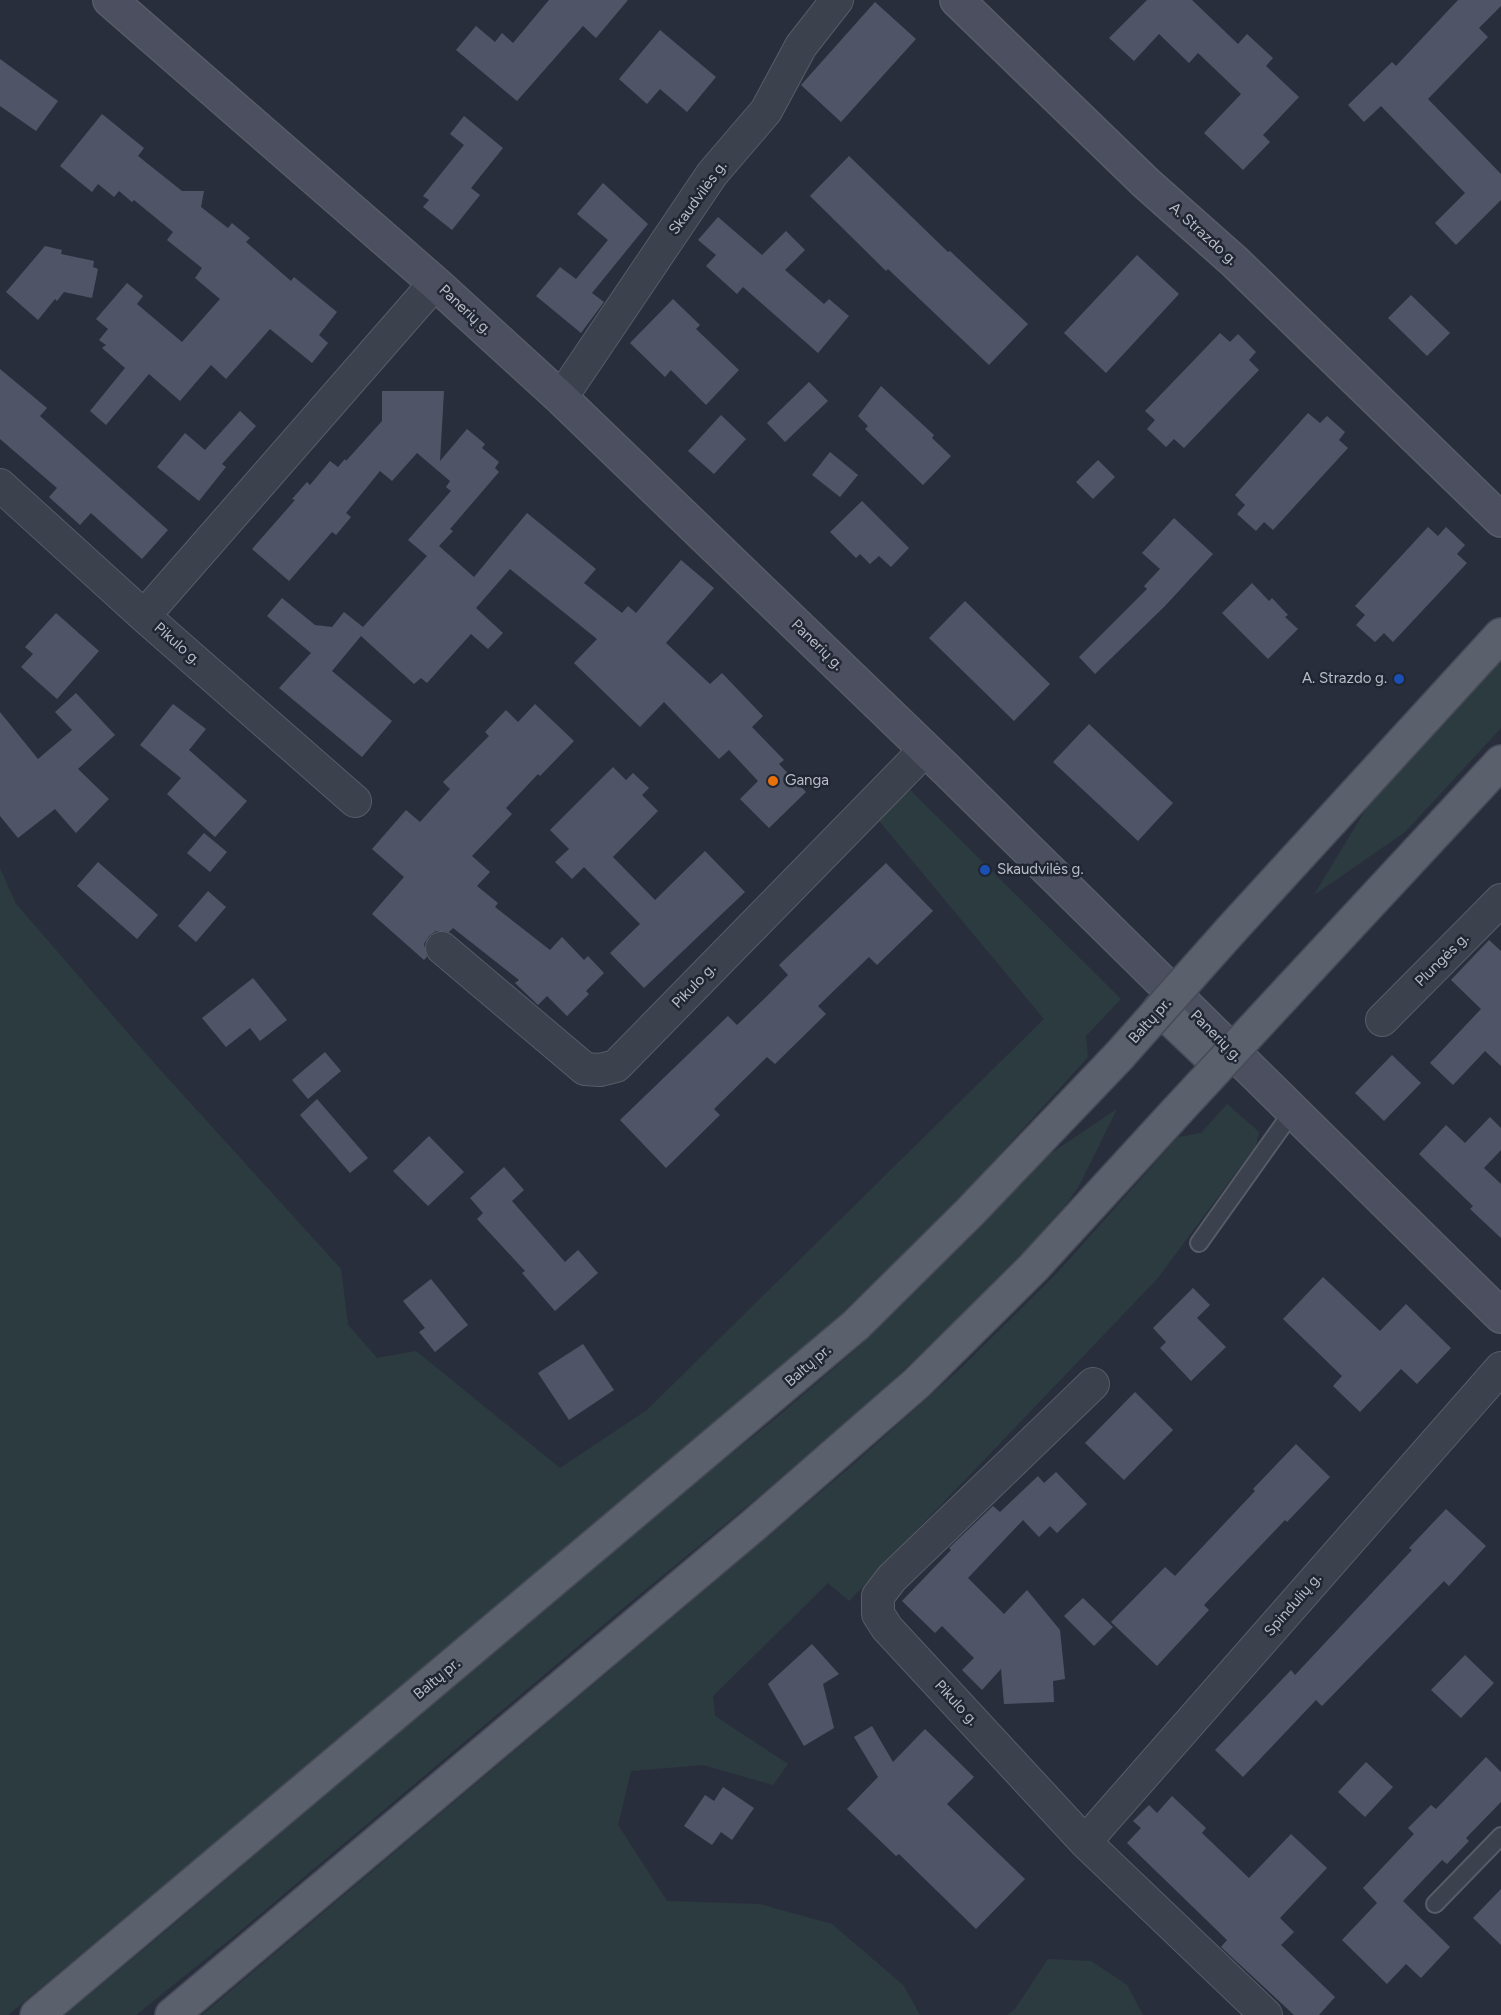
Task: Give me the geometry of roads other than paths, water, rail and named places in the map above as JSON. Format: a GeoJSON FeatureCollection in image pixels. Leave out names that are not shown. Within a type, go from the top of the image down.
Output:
{"type":"FeatureCollection","features":[{"type":"Feature","properties":{"kind":"main road","name":"Panerių g."},"geometry":{"type":"LineString","coordinates":[[110,0],[435,282],[561,398],[925,750],[1501,1316]]}},
{"type":"Feature","properties":{"kind":"main road","name":"A. Strazdo g."},"geometry":{"type":"LineString","coordinates":[[957,0],[1146,183],[1235,262],[1501,520]]}},
{"type":"Feature","properties":{"kind":"main road","name":"Baltų pr."},"geometry":{"type":"LineString","coordinates":[[38,2015],[856,1325],[970,1212],[1119,1056],[1501,634]]}},
{"type":"Feature","properties":{"kind":"main road"},"geometry":{"type":"LineString","coordinates":[[172,2015],[754,1525],[917,1383],[1033,1268],[1501,762]]}},
{"type":"Feature","properties":{"kind":"main road"},"geometry":{"type":"LineString","coordinates":[[1160,1009],[1219,1065]]}},
{"type":"Feature","properties":{"kind":"street","name":"Skaudvilės g."},"geometry":{"type":"LineString","coordinates":[[561,398],[712,174],[766,111],[801,46],[837,0]]}},
{"type":"Feature","properties":{"kind":"street"},"geometry":{"type":"LineString","coordinates":[[144,616],[435,282]]}},
{"type":"Feature","properties":{"kind":"street","name":"Pikulo g."},"geometry":{"type":"LineString","coordinates":[[0,485],[144,616],[356,801]]}},
{"type":"Feature","properties":{"kind":"street","name":"Pikulo g."},"geometry":{"type":"LineString","coordinates":[[442,948],[585,1069],[600,1070],[616,1066],[925,750]]}},
{"type":"Feature","properties":{"kind":"street","name":"Plungės g."},"geometry":{"type":"LineString","coordinates":[[1382,1020],[1498,909]]}},
{"type":"Feature","properties":{"kind":"street","name":"Spindulių g."},"geometry":{"type":"LineString","coordinates":[[1084,1842],[1501,1368]]}},
{"type":"Feature","properties":{"kind":"street","name":"Pikulo g."},"geometry":{"type":"LineString","coordinates":[[1093,1384],[892,1578],[878,1596],[878,1614],[887,1628],[1084,1842],[1266,2015]]}},
{"type":"Feature","properties":{"kind":"lane"},"geometry":{"type":"LineString","coordinates":[[1199,1244],[1293,1112]]}},
{"type":"Feature","properties":{"kind":"lane"},"geometry":{"type":"LineString","coordinates":[[1435,1904],[1501,1836]]}},
{"type":"Feature","properties":{"kind":"place","name":"A. Strazdo g."},"geometry":{"type":"Point","coordinates":[1399,679]}},
{"type":"Feature","properties":{"kind":"place","name":"Ganga"},"geometry":{"type":"Point","coordinates":[773,781]}},
{"type":"Feature","properties":{"kind":"place","name":"Skaudvilės g."},"geometry":{"type":"Point","coordinates":[985,870]}}]}
